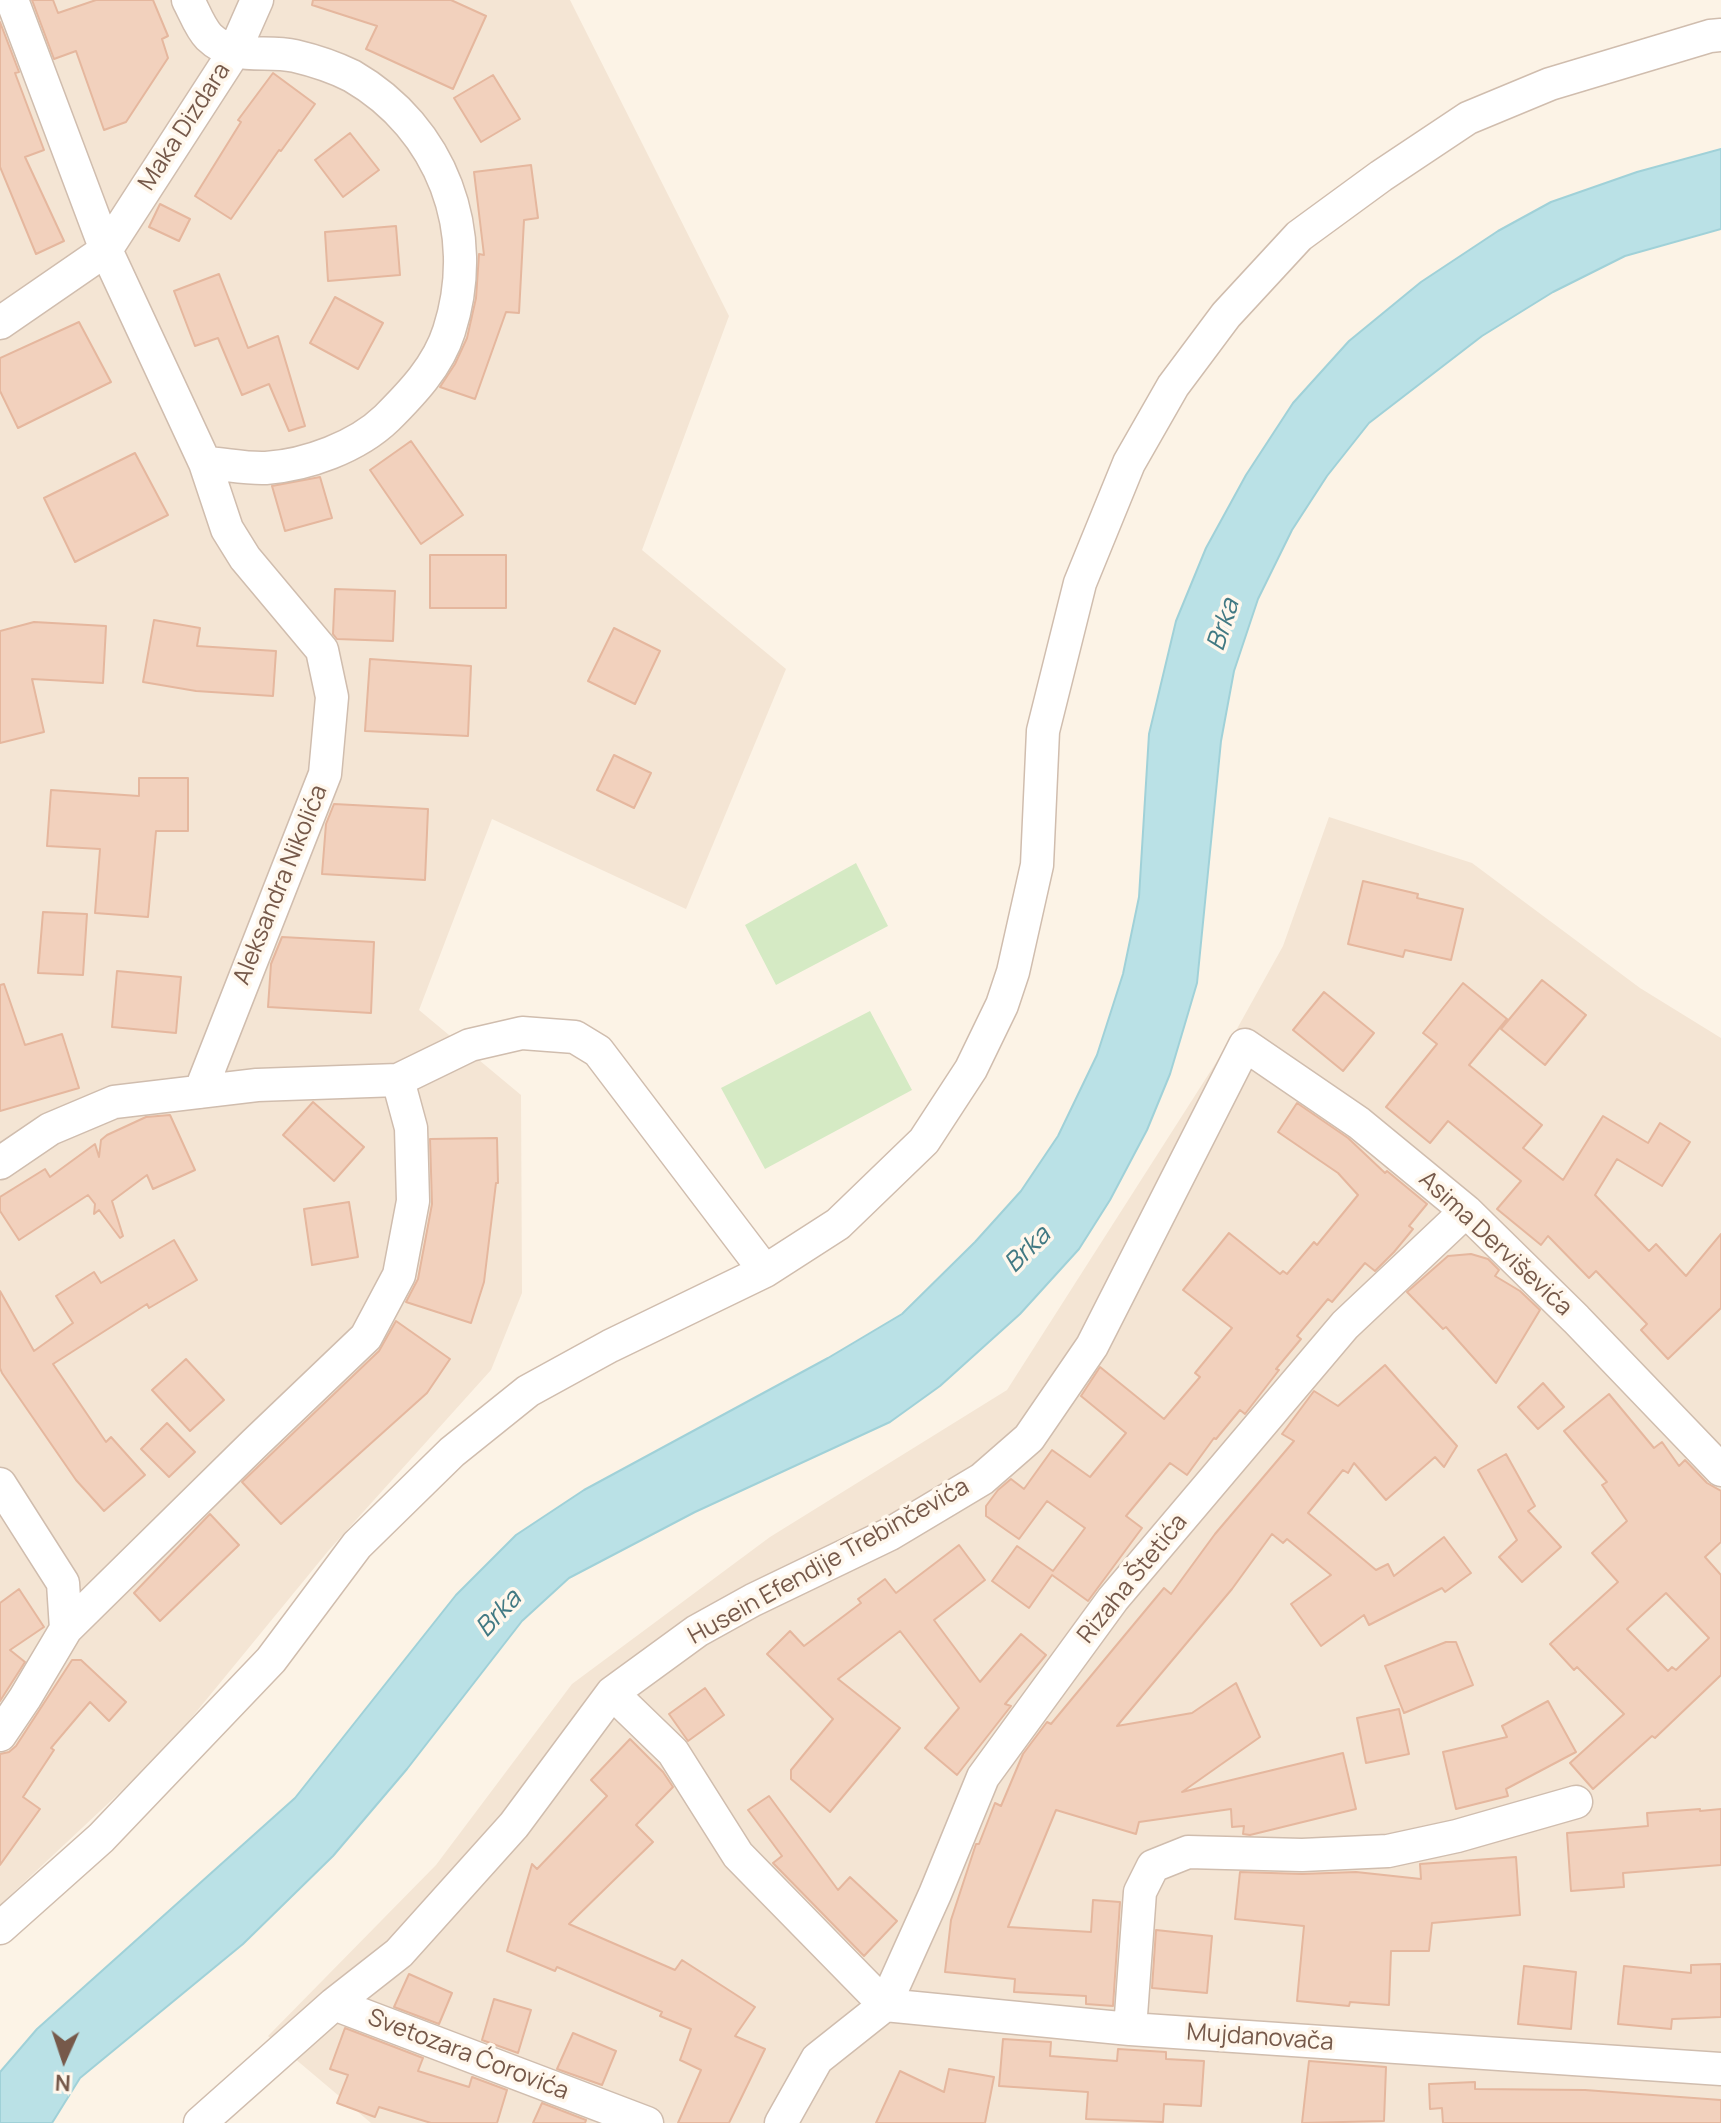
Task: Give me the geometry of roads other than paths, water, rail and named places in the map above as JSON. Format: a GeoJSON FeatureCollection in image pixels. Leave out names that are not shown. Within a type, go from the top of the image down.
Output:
{"type":"FeatureCollection","features":[{"type":"Feature","properties":{"kind":"street","name":"Aleksandra Nikolića"},"geometry":{"type":"LineString","coordinates":[[12,0],[106,250],[205,463],[227,529],[245,558],[322,650],[332,697],[325,774],[200,1092]]}},
{"type":"Feature","properties":{"kind":"street"},"geometry":{"type":"LineString","coordinates":[[188,0],[208,36],[234,52],[294,55],[308,60],[350,76],[399,111],[436,158],[457,214],[461,274],[449,333],[420,385],[377,428],[324,456],[265,468],[205,463]]}},
{"type":"Feature","properties":{"kind":"street","name":"Maka Dizdara"},"geometry":{"type":"LineString","coordinates":[[106,250],[234,52],[257,0]]}},
{"type":"Feature","properties":{"kind":"street"},"geometry":{"type":"LineString","coordinates":[[0,1928],[101,1838],[271,1660],[357,1545],[452,1452],[528,1391],[610,1346],[765,1271],[838,1224],[924,1141],[978,1056],[1002,1005],[1013,972],[1037,865],[1043,731],[1080,583],[1129,463],[1173,386],[1226,315],[1299,236],[1468,118],[1550,84],[1721,35]]}},
{"type":"Feature","properties":{"kind":"street"},"geometry":{"type":"LineString","coordinates":[[0,323],[106,250]]}},
{"type":"Feature","properties":{"kind":"street"},"geometry":{"type":"LineString","coordinates":[[0,1163],[50,1129],[114,1102],[257,1085],[398,1080],[470,1045],[522,1033],[575,1037],[598,1051],[765,1271]]}},
{"type":"Feature","properties":{"kind":"street","name":"Asima Derviševića"},"geometry":{"type":"LineString","coordinates":[[1245,1045],[1359,1123],[1466,1211],[1576,1319],[1721,1470]]}},
{"type":"Feature","properties":{"kind":"street","name":"Husein Efendije Trebinčevića"},"geometry":{"type":"LineString","coordinates":[[200,2123],[334,2004],[399,1953],[514,1825],[612,1693],[697,1631],[753,1600],[890,1534],[982,1479],[1029,1438],[1092,1346],[1245,1045]]}},
{"type":"Feature","properties":{"kind":"street"},"geometry":{"type":"LineString","coordinates":[[0,1735],[66,1629],[366,1337],[399,1275],[413,1201],[411,1128],[398,1080]]}},
{"type":"Feature","properties":{"kind":"street","name":"Rizaha Štetića"},"geometry":{"type":"LineString","coordinates":[[885,2005],[983,1777],[1113,1599],[1345,1325],[1466,1211]]}},
{"type":"Feature","properties":{"kind":"street"},"geometry":{"type":"LineString","coordinates":[[0,1484],[63,1583],[66,1629]]}},
{"type":"Feature","properties":{"kind":"street"},"geometry":{"type":"LineString","coordinates":[[612,1693],[673,1752],[738,1855],[885,2005],[817,2059],[781,2123]]}},
{"type":"Feature","properties":{"kind":"street"},"geometry":{"type":"LineString","coordinates":[[1130,2029],[1140,1892],[1153,1866],[1188,1852],[1302,1855],[1388,1851],[1457,1836],[1576,1802]]}},
{"type":"Feature","properties":{"kind":"street","name":"Svetozara Ćorovića"},"geometry":{"type":"LineString","coordinates":[[334,2004],[647,2123]]}},
{"type":"Feature","properties":{"kind":"street","name":"Mujdanovača"},"geometry":{"type":"LineString","coordinates":[[885,2005],[1130,2029],[1721,2069]]}},
{"type":"Feature","properties":{"kind":"water","name":"Brka"},"geometry":{"type":"Polygon","coordinates":[[[1721,149],[1721,229],[1625,256],[1553,292],[1482,336],[1369,423],[1327,476],[1292,530],[1258,599],[1234,671],[1221,741],[1197,983],[1184,1027],[1170,1074],[1147,1130],[1110,1200],[1079,1249],[1020,1314],[940,1386],[890,1422],[695,1512],[569,1578],[522,1621],[407,1769],[333,1856],[243,1944],[80,2078],[52,2123],[0,2123],[0,2072],[37,2029],[295,1798],[456,1595],[516,1535],[584,1490],[828,1358],[902,1314],[975,1242],[1021,1191],[1058,1136],[1097,1055],[1123,974],[1139,897],[1149,734],[1176,621],[1206,548],[1246,475],[1293,403],[1349,341],[1421,282],[1498,231],[1551,202],[1637,172],[1721,149]]]}}]}
